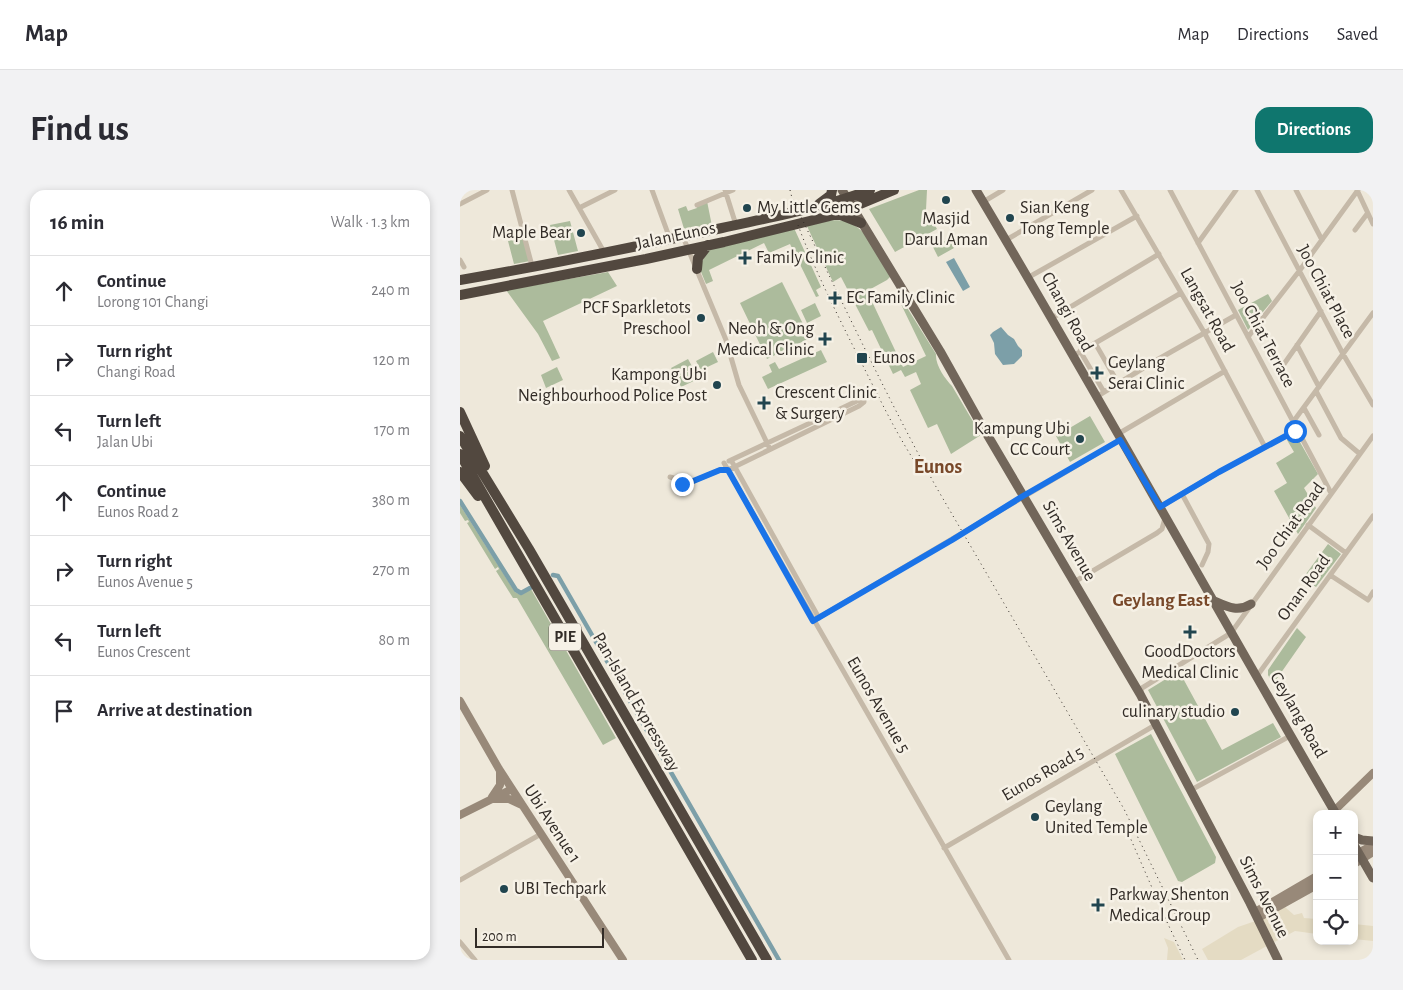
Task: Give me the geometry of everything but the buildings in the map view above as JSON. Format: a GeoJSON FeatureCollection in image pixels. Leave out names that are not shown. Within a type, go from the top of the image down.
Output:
{"type":"FeatureCollection","features":[{"type":"Feature","properties":{"kind":"highway"},"geometry":{"type":"LineString","coordinates":[[814,208],[831,195],[832,190]]}},
{"type":"Feature","properties":{"kind":"highway","name":"Jalan Eunos"},"geometry":{"type":"LineString","coordinates":[[463,296],[493,288],[688,250],[834,215],[847,199],[870,190]]}},
{"type":"Feature","properties":{"kind":"highway","name":"Jalan Eunos"},"geometry":{"type":"LineString","coordinates":[[460,280],[604,253],[894,190]]}},
{"type":"Feature","properties":{"kind":"highway"},"geometry":{"type":"LineString","coordinates":[[834,215],[841,215],[861,223]]}},
{"type":"Feature","properties":{"kind":"highway"},"geometry":{"type":"LineString","coordinates":[[642,245],[650,250],[649,257],[646,259]]}},
{"type":"Feature","properties":{"kind":"highway"},"geometry":{"type":"LineString","coordinates":[[697,269],[698,258],[708,245]]}},
{"type":"Feature","properties":{"kind":"highway"},"geometry":{"type":"LineString","coordinates":[[490,274],[488,282],[493,288]]}},
{"type":"Feature","properties":{"kind":"highway"},"geometry":{"type":"LineString","coordinates":[[460,412],[503,506]]}},
{"type":"Feature","properties":{"kind":"highway","name":"Pan-Island Expressway"},"geometry":{"type":"LineString","coordinates":[[460,436],[503,506],[767,960]]}},
{"type":"Feature","properties":{"kind":"highway","name":"Pan-Island Expressway"},"geometry":{"type":"LineString","coordinates":[[460,454],[751,960]]}},
{"type":"Feature","properties":{"kind":"highway"},"geometry":{"type":"LineString","coordinates":[[460,472],[494,514]]}},
{"type":"Feature","properties":{"kind":"main road","name":"Changi Road"},"geometry":{"type":"LineString","coordinates":[[976,190],[1052,318],[1077,354],[1100,394],[1119,437],[1231,633]]}},
{"type":"Feature","properties":{"kind":"main road","name":"Sims Avenue"},"geometry":{"type":"LineString","coordinates":[[847,199],[909,298],[1140,694],[1278,960]]}},
{"type":"Feature","properties":{"kind":"main road"},"geometry":{"type":"LineString","coordinates":[[1212,600],[1236,609],[1245,608],[1251,604]]}},
{"type":"Feature","properties":{"kind":"main road","name":"Geylang Road"},"geometry":{"type":"LineString","coordinates":[[1231,633],[1333,810]]}},
{"type":"Feature","properties":{"kind":"main road"},"geometry":{"type":"LineString","coordinates":[[1358,839],[1373,841]]}},
{"type":"Feature","properties":{"kind":"main road"},"geometry":{"type":"LineString","coordinates":[[1358,856],[1373,878]]}},
{"type":"Feature","properties":{"kind":"street"},"geometry":{"type":"LineString","coordinates":[[460,204],[487,190]]}},
{"type":"Feature","properties":{"kind":"street"},"geometry":{"type":"LineString","coordinates":[[512,190],[532,266]]}},
{"type":"Feature","properties":{"kind":"street"},"geometry":{"type":"LineString","coordinates":[[569,190],[604,253]]}},
{"type":"Feature","properties":{"kind":"street"},"geometry":{"type":"LineString","coordinates":[[579,208],[615,190]]}},
{"type":"Feature","properties":{"kind":"street"},"geometry":{"type":"LineString","coordinates":[[652,190],[670,239]]}},
{"type":"Feature","properties":{"kind":"street"},"geometry":{"type":"LineString","coordinates":[[697,204],[733,190]]}},
{"type":"Feature","properties":{"kind":"street"},"geometry":{"type":"LineString","coordinates":[[983,202],[1002,190]]}},
{"type":"Feature","properties":{"kind":"street"},"geometry":{"type":"LineString","coordinates":[[1006,240],[1092,190]]}},
{"type":"Feature","properties":{"kind":"street","name":"Langsat Road"},"geometry":{"type":"LineString","coordinates":[[1121,190],[1204,332],[1265,447]]}},
{"type":"Feature","properties":{"kind":"street","name":"Joo Chiat Terrace"},"geometry":{"type":"LineString","coordinates":[[1170,190],[1331,493]]}},
{"type":"Feature","properties":{"kind":"street"},"geometry":{"type":"LineString","coordinates":[[1198,243],[1236,190]]}},
{"type":"Feature","properties":{"kind":"street","name":"Joo Chiat Place"},"geometry":{"type":"LineString","coordinates":[[1257,190],[1343,354],[1373,404]]}},
{"type":"Feature","properties":{"kind":"street"},"geometry":{"type":"LineString","coordinates":[[1296,190],[1322,240]]}},
{"type":"Feature","properties":{"kind":"street"},"geometry":{"type":"LineString","coordinates":[[1248,337],[1358,190]]}},
{"type":"Feature","properties":{"kind":"street"},"geometry":{"type":"LineString","coordinates":[[1358,190],[1373,224]]}},
{"type":"Feature","properties":{"kind":"street"},"geometry":{"type":"LineString","coordinates":[[726,192],[736,225]]}},
{"type":"Feature","properties":{"kind":"street"},"geometry":{"type":"LineString","coordinates":[[1355,230],[1367,214]]}},
{"type":"Feature","properties":{"kind":"street"},"geometry":{"type":"LineString","coordinates":[[1029,277],[1137,216]]}},
{"type":"Feature","properties":{"kind":"street"},"geometry":{"type":"LineString","coordinates":[[683,236],[726,340],[739,385],[768,447]]}},
{"type":"Feature","properties":{"kind":"street"},"geometry":{"type":"LineString","coordinates":[[1052,318],[1159,254]]}},
{"type":"Feature","properties":{"kind":"street"},"geometry":{"type":"LineString","coordinates":[[460,260],[464,267]]}},
{"type":"Feature","properties":{"kind":"street"},"geometry":{"type":"LineString","coordinates":[[1077,354],[1181,293]]}},
{"type":"Feature","properties":{"kind":"street"},"geometry":{"type":"LineString","coordinates":[[1284,364],[1321,311]]}},
{"type":"Feature","properties":{"kind":"street"},"geometry":{"type":"LineString","coordinates":[[1293,422],[1373,314]]}},
{"type":"Feature","properties":{"kind":"street"},"geometry":{"type":"LineString","coordinates":[[1100,394],[1236,315]]}},
{"type":"Feature","properties":{"kind":"street"},"geometry":{"type":"LineString","coordinates":[[1095,343],[1118,383]]}},
{"type":"Feature","properties":{"kind":"street"},"geometry":{"type":"LineString","coordinates":[[1297,345],[1341,438],[1360,454]]}},
{"type":"Feature","properties":{"kind":"street"},"geometry":{"type":"LineString","coordinates":[[813,621],[952,540],[1119,437],[1150,415],[1225,371]]}},
{"type":"Feature","properties":{"kind":"street"},"geometry":{"type":"LineString","coordinates":[[720,470],[724,464],[731,460],[768,447],[862,404],[864,393]]}},
{"type":"Feature","properties":{"kind":"street"},"geometry":{"type":"LineString","coordinates":[[1304,408],[1319,435]]}},
{"type":"Feature","properties":{"kind":"street"},"geometry":{"type":"LineString","coordinates":[[1160,507],[1297,430]]}},
{"type":"Feature","properties":{"kind":"street","name":"Joo Chiat Road"},"geometry":{"type":"LineString","coordinates":[[1231,633],[1373,436]]}},
{"type":"Feature","properties":{"kind":"street"},"geometry":{"type":"LineString","coordinates":[[670,477],[675,478],[683,485],[720,470],[728,470],[735,467],[768,447]]}},
{"type":"Feature","properties":{"kind":"street"},"geometry":{"type":"LineString","coordinates":[[731,460],[819,618]]}},
{"type":"Feature","properties":{"kind":"street","name":"Eunos Avenue 5"},"geometry":{"type":"LineString","coordinates":[[724,464],[1009,960]]}},
{"type":"Feature","properties":{"kind":"street"},"geometry":{"type":"LineString","coordinates":[[678,472],[677,476],[680,483]]}},
{"type":"Feature","properties":{"kind":"street"},"geometry":{"type":"LineString","coordinates":[[1182,494],[1209,544],[1208,552],[1202,565]]}},
{"type":"Feature","properties":{"kind":"street","name":"Onan Road"},"geometry":{"type":"LineString","coordinates":[[1257,676],[1373,516]]}},
{"type":"Feature","properties":{"kind":"street"},"geometry":{"type":"LineString","coordinates":[[1074,582],[1158,533],[1162,529],[1165,517]]}},
{"type":"Feature","properties":{"kind":"street"},"geometry":{"type":"LineString","coordinates":[[1308,525],[1346,553]]}},
{"type":"Feature","properties":{"kind":"street"},"geometry":{"type":"LineString","coordinates":[[1330,575],[1368,600],[1373,592]]}},
{"type":"Feature","properties":{"kind":"street"},"geometry":{"type":"LineString","coordinates":[[1140,694],[1142,688],[1231,633]]}},
{"type":"Feature","properties":{"kind":"street","name":"Ubi Avenue 1"},"geometry":{"type":"LineString","coordinates":[[460,701],[499,769],[623,960]]}},
{"type":"Feature","properties":{"kind":"street","name":"Eunos Road 5"},"geometry":{"type":"LineString","coordinates":[[944,848],[1156,724]]}},
{"type":"Feature","properties":{"kind":"street"},"geometry":{"type":"LineString","coordinates":[[1191,790],[1290,736]]}},
{"type":"Feature","properties":{"kind":"street"},"geometry":{"type":"LineString","coordinates":[[490,799],[500,785],[499,769]]}},
{"type":"Feature","properties":{"kind":"street"},"geometry":{"type":"LineString","coordinates":[[1338,810],[1373,773]]}},
{"type":"Feature","properties":{"kind":"street"},"geometry":{"type":"LineString","coordinates":[[460,816],[512,789]]}},
{"type":"Feature","properties":{"kind":"street"},"geometry":{"type":"LineString","coordinates":[[490,799],[509,799],[523,806]]}},
{"type":"Feature","properties":{"kind":"street"},"geometry":{"type":"LineString","coordinates":[[460,880],[541,834]]}},
{"type":"Feature","properties":{"kind":"street"},"geometry":{"type":"LineString","coordinates":[[1358,854],[1373,845]]}},
{"type":"Feature","properties":{"kind":"street"},"geometry":{"type":"LineString","coordinates":[[1358,855],[1373,852]]}},
{"type":"Feature","properties":{"kind":"street"},"geometry":{"type":"LineString","coordinates":[[1256,915],[1313,879]]}},
{"type":"Feature","properties":{"kind":"street"},"geometry":{"type":"LineString","coordinates":[[1256,915],[1313,887]]}},
{"type":"Feature","properties":{"kind":"street"},"geometry":{"type":"LineString","coordinates":[[460,942],[476,960]]}},
{"type":"Feature","properties":{"kind":"green space"},"geometry":{"type":"Polygon","coordinates":[[[919,190],[927,190],[926,210],[937,229],[895,252],[869,209],[919,190]]]}},
{"type":"Feature","properties":{"kind":"green space"},"geometry":{"type":"Polygon","coordinates":[[[707,201],[712,226],[685,232],[678,209],[686,206],[688,211],[697,208],[696,205],[707,201]]]}},
{"type":"Feature","properties":{"kind":"green space"},"geometry":{"type":"Polygon","coordinates":[[[820,220],[847,222],[868,237],[891,276],[867,291],[903,367],[926,356],[899,300],[901,298],[936,354],[941,372],[952,386],[981,435],[951,454],[937,424],[928,428],[910,390],[921,384],[916,372],[905,377],[901,370],[893,374],[872,330],[869,331],[841,277],[833,282],[806,224],[820,220]]]}},
{"type":"Feature","properties":{"kind":"green space"},"geometry":{"type":"Polygon","coordinates":[[[570,221],[578,251],[558,255],[550,225],[570,221]]]}},
{"type":"Feature","properties":{"kind":"green space"},"geometry":{"type":"Polygon","coordinates":[[[794,228],[821,287],[816,290],[819,296],[816,297],[790,244],[769,253],[764,243],[709,270],[713,281],[706,284],[699,267],[709,249],[794,228]]]}},
{"type":"Feature","properties":{"kind":"green space"},"geometry":{"type":"Polygon","coordinates":[[[524,237],[530,261],[514,264],[508,241],[524,237]]]}},
{"type":"Feature","properties":{"kind":"green space"},"geometry":{"type":"Polygon","coordinates":[[[949,239],[954,248],[938,257],[933,247],[949,239]]]}},
{"type":"Feature","properties":{"kind":"green space"},"geometry":{"type":"Polygon","coordinates":[[[608,272],[617,286],[543,321],[560,358],[552,361],[538,334],[506,290],[608,272]]]}},
{"type":"Feature","properties":{"kind":"green space"},"geometry":{"type":"Polygon","coordinates":[[[782,282],[810,338],[767,359],[740,303],[782,282]]]}},
{"type":"Feature","properties":{"kind":"green space"},"geometry":{"type":"Polygon","coordinates":[[[1268,294],[1272,301],[1248,330],[1238,310],[1268,294]]]}},
{"type":"Feature","properties":{"kind":"green space"},"geometry":{"type":"Polygon","coordinates":[[[815,303],[821,316],[807,323],[801,310],[815,303]]]}},
{"type":"Feature","properties":{"kind":"green space"},"geometry":{"type":"Polygon","coordinates":[[[821,350],[827,362],[768,389],[762,377],[772,372],[769,365],[775,362],[779,369],[821,350]]]}},
{"type":"Feature","properties":{"kind":"green space"},"geometry":{"type":"Polygon","coordinates":[[[713,352],[718,362],[701,370],[696,361],[713,352]]]}},
{"type":"Feature","properties":{"kind":"green space"},"geometry":{"type":"Polygon","coordinates":[[[688,359],[693,368],[676,377],[671,368],[688,359]]]}},
{"type":"Feature","properties":{"kind":"green space"},"geometry":{"type":"Polygon","coordinates":[[[557,367],[563,380],[546,388],[541,375],[557,367]]]}},
{"type":"Feature","properties":{"kind":"green space"},"geometry":{"type":"Polygon","coordinates":[[[693,369],[698,379],[681,387],[677,378],[693,369]]]}},
{"type":"Feature","properties":{"kind":"green space","name":"Kampung Ubi CC Court"},"geometry":{"type":"Polygon","coordinates":[[[1090,416],[1105,442],[1070,462],[1056,436],[1090,416]]]}},
{"type":"Feature","properties":{"kind":"green space"},"geometry":{"type":"Polygon","coordinates":[[[1296,435],[1318,474],[1304,488],[1316,508],[1298,534],[1274,491],[1287,483],[1276,463],[1294,452],[1287,440],[1296,435]]]}},
{"type":"Feature","properties":{"kind":"green space"},"geometry":{"type":"Polygon","coordinates":[[[460,505],[515,592],[521,595],[531,589],[616,738],[603,745],[517,598],[513,598],[496,571],[499,569],[498,567],[495,569],[467,523],[469,522],[468,520],[465,521],[460,513],[460,505]]]}},
{"type":"Feature","properties":{"kind":"green space"},"geometry":{"type":"Polygon","coordinates":[[[1328,544],[1341,554],[1316,587],[1303,578],[1328,544]]]}},
{"type":"Feature","properties":{"kind":"green space"},"geometry":{"type":"Polygon","coordinates":[[[1297,628],[1306,637],[1276,680],[1284,693],[1276,690],[1268,675],[1268,670],[1297,628]]]}},
{"type":"Feature","properties":{"kind":"green space"},"geometry":{"type":"Polygon","coordinates":[[[1179,671],[1222,750],[1273,723],[1281,737],[1197,782],[1148,690],[1179,671]]]}},
{"type":"Feature","properties":{"kind":"green space"},"geometry":{"type":"Polygon","coordinates":[[[1151,734],[1216,857],[1215,863],[1182,882],[1178,881],[1115,754],[1151,734]]]}},
{"type":"Feature","properties":{"kind":"shaded area"},"geometry":{"type":"Polygon","coordinates":[[[1285,907],[1294,915],[1302,913],[1304,918],[1313,919],[1313,933],[1295,931],[1241,960],[1208,960],[1202,949],[1238,927],[1267,917],[1285,907]]]}},
{"type":"Feature","properties":{"kind":"shaded area"},"geometry":{"type":"Polygon","coordinates":[[[1358,924],[1373,926],[1373,941],[1358,939],[1358,924]]]}},
{"type":"Feature","properties":{"kind":"shaded area"},"geometry":{"type":"Polygon","coordinates":[[[1164,938],[1174,942],[1183,960],[1167,960],[1168,948],[1164,938]]]}},
{"type":"Feature","properties":{"kind":"water"},"geometry":{"type":"Polygon","coordinates":[[[954,258],[970,287],[963,291],[946,262],[954,258]]]}},
{"type":"Feature","properties":{"kind":"water"},"geometry":{"type":"Polygon","coordinates":[[[1001,327],[1014,339],[1022,350],[1022,356],[1014,364],[1003,365],[995,354],[994,343],[990,335],[1001,327]]]}},
{"type":"Feature","properties":{"kind":"waterway"},"geometry":{"type":"LineString","coordinates":[[460,501],[516,590],[521,593],[530,588]]}},
{"type":"Feature","properties":{"kind":"waterway"},"geometry":{"type":"LineString","coordinates":[[553,575],[558,576],[779,960]]}},
{"type":"Feature","properties":{"kind":"railway"},"geometry":{"type":"LineString","coordinates":[[790,190],[792,198],[844,306],[916,450],[1124,809],[1198,960]]}},
{"type":"Feature","properties":{"kind":"railway"},"geometry":{"type":"LineString","coordinates":[[798,225],[843,327],[895,429],[919,468]]}},
{"type":"Feature","properties":{"kind":"railway"},"geometry":{"type":"LineString","coordinates":[[1129,835],[1185,960]]}},
{"type":"Feature","properties":{"kind":"place","name":"Masjid Darul Aman"},"geometry":{"type":"Point","coordinates":[946,200]}},
{"type":"Feature","properties":{"kind":"place","name":"My Little Gems"},"geometry":{"type":"Point","coordinates":[747,208]}},
{"type":"Feature","properties":{"kind":"place","name":"Sian Keng Tong Temple"},"geometry":{"type":"Point","coordinates":[1010,218]}},
{"type":"Feature","properties":{"kind":"place","name":"Maple Bear"},"geometry":{"type":"Point","coordinates":[581,233]}},
{"type":"Feature","properties":{"kind":"place","name":"Family Clinic"},"geometry":{"type":"Point","coordinates":[745,258]}},
{"type":"Feature","properties":{"kind":"place","name":"EC Family Clinic"},"geometry":{"type":"Point","coordinates":[835,298]}},
{"type":"Feature","properties":{"kind":"place","name":"PCF Sparkletots Preschool"},"geometry":{"type":"Point","coordinates":[701,318]}},
{"type":"Feature","properties":{"kind":"place","name":"Neoh & Ong Medical Clinic"},"geometry":{"type":"Point","coordinates":[825,339]}},
{"type":"Feature","properties":{"kind":"place","name":"Eunos"},"geometry":{"type":"Point","coordinates":[862,358]}},
{"type":"Feature","properties":{"kind":"place","name":"Geylang Serai Clinic"},"geometry":{"type":"Point","coordinates":[1097,373]}},
{"type":"Feature","properties":{"kind":"place","name":"Kampong Ubi Neighbourhood Police Post"},"geometry":{"type":"Point","coordinates":[717,385]}},
{"type":"Feature","properties":{"kind":"place","name":"Crescent Clinic & Surgery"},"geometry":{"type":"Point","coordinates":[764,403]}},
{"type":"Feature","properties":{"kind":"place","name":"Kampung Ubi CC Court"},"geometry":{"type":"Point","coordinates":[1080,439]}},
{"type":"Feature","properties":{"kind":"place","name":"GoodDoctors Medical Clinic"},"geometry":{"type":"Point","coordinates":[1190,632]}},
{"type":"Feature","properties":{"kind":"place","name":"culinary studio"},"geometry":{"type":"Point","coordinates":[1235,712]}},
{"type":"Feature","properties":{"kind":"place","name":"Geylang United Temple"},"geometry":{"type":"Point","coordinates":[1035,817]}},
{"type":"Feature","properties":{"kind":"place","name":"UBI Techpark"},"geometry":{"type":"Point","coordinates":[504,889]}},
{"type":"Feature","properties":{"kind":"place","name":"Parkway Shenton Medical Group"},"geometry":{"type":"Point","coordinates":[1098,905]}},
{"type":"Feature","properties":{"kind":"district","name":"Eunos"},"geometry":{"type":"Point","coordinates":[938,467]}},
{"type":"Feature","properties":{"kind":"district","name":"Geylang East"},"geometry":{"type":"Point","coordinates":[1161,600]}},
{"type":"Feature","properties":{"kind":"route"},"geometry":{"type":"LineString","coordinates":[[682,484],[720,470],[728,470],[813,621],[1120,440],[1160,507],[1219,472],[1295,431]]}}]}
